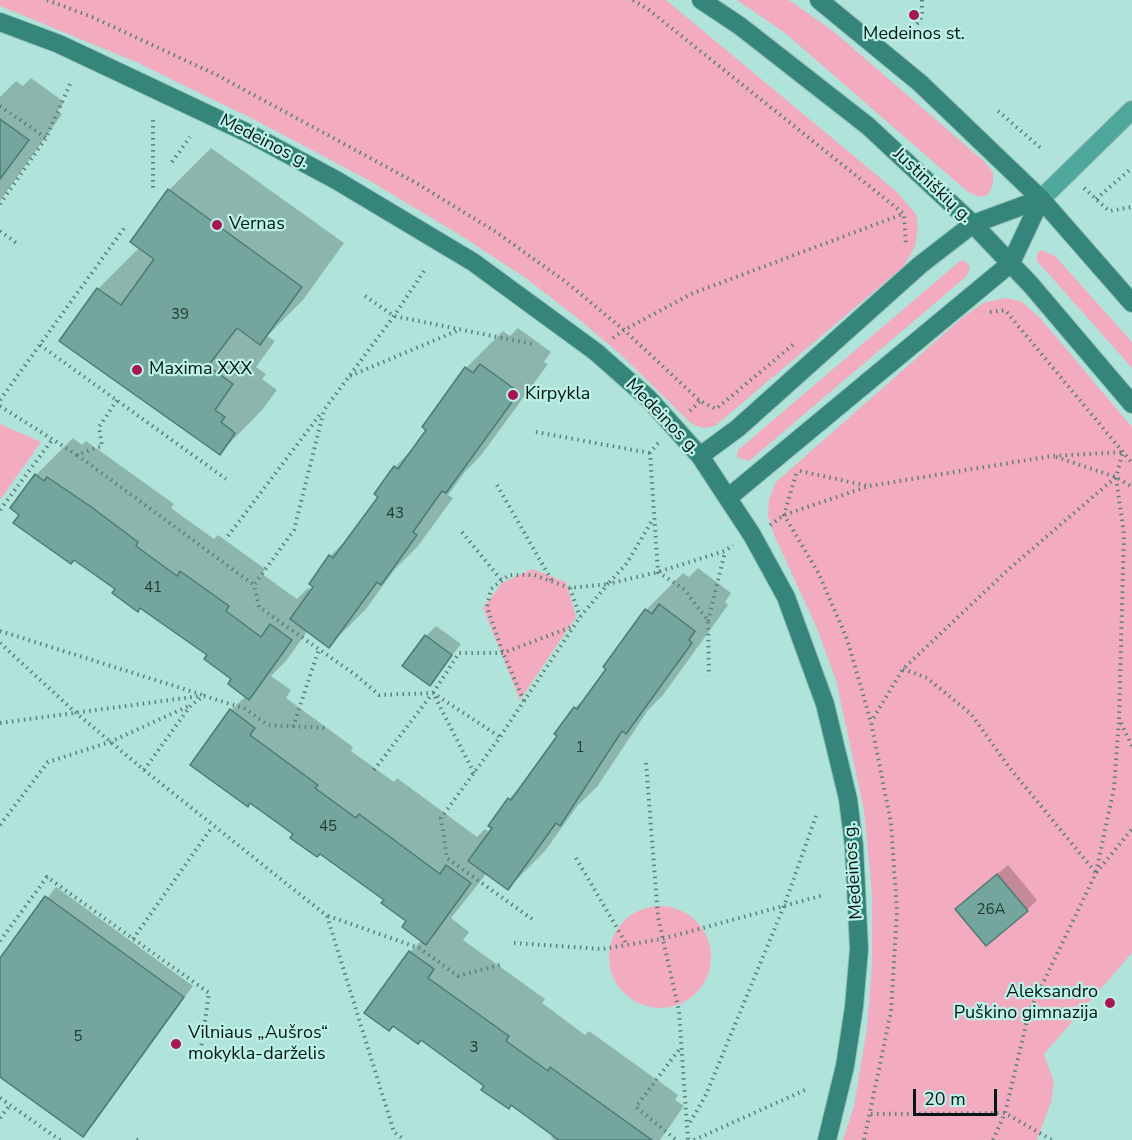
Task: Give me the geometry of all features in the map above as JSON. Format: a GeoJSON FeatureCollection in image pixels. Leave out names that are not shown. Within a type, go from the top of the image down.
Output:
{"type":"FeatureCollection","features":[{"type":"Feature","properties":{"kind":"street","name":"Justiniškių g."},"geometry":{"type":"LineString","coordinates":[[701,0],[740,26],[868,126],[973,224],[1011,263],[1132,404]]}},
{"type":"Feature","properties":{"kind":"street"},"geometry":{"type":"LineString","coordinates":[[819,0],[920,83],[1041,199],[1132,303]]}},
{"type":"Feature","properties":{"kind":"street","name":"Medeinos g."},"geometry":{"type":"LineString","coordinates":[[0,22],[58,44],[178,99],[336,180],[473,262],[596,352],[648,398],[700,456],[729,498],[786,597],[825,704],[848,799],[854,846],[859,948],[854,1007],[845,1066],[827,1140]]}},
{"type":"Feature","properties":{"kind":"street"},"geometry":{"type":"LineString","coordinates":[[729,498],[1011,263],[1041,199],[1132,110]]}},
{"type":"Feature","properties":{"kind":"street"},"geometry":{"type":"LineString","coordinates":[[700,456],[738,428],[920,265],[973,224],[1041,199]]}},
{"type":"Feature","properties":{"kind":"path"},"geometry":{"type":"LineString","coordinates":[[47,0],[92,17],[217,75],[418,184],[496,232],[566,282],[624,330],[700,400],[716,409],[797,341]]}},
{"type":"Feature","properties":{"kind":"path"},"geometry":{"type":"LineString","coordinates":[[633,0],[649,10],[904,214],[905,250],[920,265]]}},
{"type":"Feature","properties":{"kind":"path"},"geometry":{"type":"LineString","coordinates":[[917,24],[922,17],[921,0]]}},
{"type":"Feature","properties":{"kind":"path"},"geometry":{"type":"LineString","coordinates":[[0,204],[46,138],[71,82]]}},
{"type":"Feature","properties":{"kind":"path"},"geometry":{"type":"LineString","coordinates":[[0,106],[46,138]]}},
{"type":"Feature","properties":{"kind":"path"},"geometry":{"type":"LineString","coordinates":[[998,111],[1043,150]]}},
{"type":"Feature","properties":{"kind":"path"},"geometry":{"type":"LineString","coordinates":[[153,120],[153,188]]}},
{"type":"Feature","properties":{"kind":"path"},"geometry":{"type":"LineString","coordinates":[[172,162],[190,137]]}},
{"type":"Feature","properties":{"kind":"path"},"geometry":{"type":"LineString","coordinates":[[1096,199],[1132,168]]}},
{"type":"Feature","properties":{"kind":"path"},"geometry":{"type":"LineString","coordinates":[[1079,183],[1109,212],[1132,207]]}},
{"type":"Feature","properties":{"kind":"path"},"geometry":{"type":"LineString","coordinates":[[596,352],[624,330],[691,294],[904,214]]}},
{"type":"Feature","properties":{"kind":"path"},"geometry":{"type":"LineString","coordinates":[[0,400],[125,227]]}},
{"type":"Feature","properties":{"kind":"path"},"geometry":{"type":"LineString","coordinates":[[0,231],[19,245]]}},
{"type":"Feature","properties":{"kind":"path"},"geometry":{"type":"LineString","coordinates":[[228,536],[394,316],[424,271]]}},
{"type":"Feature","properties":{"kind":"path"},"geometry":{"type":"LineString","coordinates":[[365,296],[394,316],[532,344]]}},
{"type":"Feature","properties":{"kind":"path"},"geometry":{"type":"LineString","coordinates":[[1005,310],[1132,463]]}},
{"type":"Feature","properties":{"kind":"path"},"geometry":{"type":"LineString","coordinates":[[349,376],[460,329]]}},
{"type":"Feature","properties":{"kind":"path"},"geometry":{"type":"LineString","coordinates":[[40,345],[226,479]]}},
{"type":"Feature","properties":{"kind":"path"},"geometry":{"type":"LineString","coordinates":[[77,455],[102,446],[99,427],[117,400]]}},
{"type":"Feature","properties":{"kind":"path"},"geometry":{"type":"LineString","coordinates":[[685,416],[700,400]]}},
{"type":"Feature","properties":{"kind":"path"},"geometry":{"type":"LineString","coordinates":[[0,406],[77,455],[254,585],[259,607],[379,695],[433,693],[500,737]]}},
{"type":"Feature","properties":{"kind":"path"},"geometry":{"type":"LineString","coordinates":[[254,585],[294,530],[324,410]]}},
{"type":"Feature","properties":{"kind":"path"},"geometry":{"type":"LineString","coordinates":[[536,432],[650,453]]}},
{"type":"Feature","properties":{"kind":"path"},"geometry":{"type":"LineString","coordinates":[[0,510],[52,440]]}},
{"type":"Feature","properties":{"kind":"path"},"geometry":{"type":"LineString","coordinates":[[658,572],[650,453],[660,440]]}},
{"type":"Feature","properties":{"kind":"path"},"geometry":{"type":"LineString","coordinates":[[770,525],[784,516],[869,486],[1052,456],[1123,452]]}},
{"type":"Feature","properties":{"kind":"path"},"geometry":{"type":"LineString","coordinates":[[1096,873],[1114,788],[1119,719],[1124,534],[1116,477],[1123,452]]}},
{"type":"Feature","properties":{"kind":"path"},"geometry":{"type":"LineString","coordinates":[[1052,456],[1116,477],[1132,487]]}},
{"type":"Feature","properties":{"kind":"path"},"geometry":{"type":"LineString","coordinates":[[800,471],[869,486]]}},
{"type":"Feature","properties":{"kind":"path"},"geometry":{"type":"LineString","coordinates":[[871,722],[903,669],[1010,568],[1116,477]]}},
{"type":"Feature","properties":{"kind":"path"},"geometry":{"type":"LineString","coordinates":[[497,485],[552,581]]}},
{"type":"Feature","properties":{"kind":"path"},"geometry":{"type":"LineString","coordinates":[[532,919],[447,858],[441,818],[500,737],[574,625],[627,563],[653,519]]}},
{"type":"Feature","properties":{"kind":"path"},"geometry":{"type":"LineString","coordinates":[[462,532],[502,581]]}},
{"type":"Feature","properties":{"kind":"path"},"geometry":{"type":"LineString","coordinates":[[524,701],[503,653],[487,607],[491,589],[509,575],[534,575],[570,588],[608,584],[658,572],[725,551],[736,543]]}},
{"type":"Feature","properties":{"kind":"path"},"geometry":{"type":"LineString","coordinates":[[709,676],[708,621],[725,551]]}},
{"type":"Feature","properties":{"kind":"path"},"geometry":{"type":"LineString","coordinates":[[658,572],[685,590],[708,621]]}},
{"type":"Feature","properties":{"kind":"path"},"geometry":{"type":"LineString","coordinates":[[570,588],[580,617]]}},
{"type":"Feature","properties":{"kind":"path"},"geometry":{"type":"LineString","coordinates":[[374,770],[433,693],[459,653],[503,653],[574,625]]}},
{"type":"Feature","properties":{"kind":"path"},"geometry":{"type":"LineString","coordinates":[[0,631],[244,708],[268,725],[326,728]]}},
{"type":"Feature","properties":{"kind":"path"},"geometry":{"type":"LineString","coordinates":[[0,643],[110,742],[212,827],[327,916],[419,948],[458,976],[504,964]]}},
{"type":"Feature","properties":{"kind":"path"},"geometry":{"type":"LineString","coordinates":[[293,727],[318,649]]}},
{"type":"Feature","properties":{"kind":"path"},"geometry":{"type":"LineString","coordinates":[[903,669],[927,678],[971,714],[1009,767],[1096,873]]}},
{"type":"Feature","properties":{"kind":"path"},"geometry":{"type":"LineString","coordinates":[[433,693],[474,773]]}},
{"type":"Feature","properties":{"kind":"path"},"geometry":{"type":"LineString","coordinates":[[0,825],[48,762],[110,742],[191,705],[204,696]]}},
{"type":"Feature","properties":{"kind":"path"},"geometry":{"type":"LineString","coordinates":[[0,723],[204,696]]}},
{"type":"Feature","properties":{"kind":"path"},"geometry":{"type":"LineString","coordinates":[[144,770],[191,705]]}},
{"type":"Feature","properties":{"kind":"path"},"geometry":{"type":"LineString","coordinates":[[1119,719],[1132,746]]}},
{"type":"Feature","properties":{"kind":"path"},"geometry":{"type":"LineString","coordinates":[[646,763],[658,917],[679,1011],[689,1124],[688,1140]]}},
{"type":"Feature","properties":{"kind":"path"},"geometry":{"type":"LineString","coordinates":[[689,1124],[705,1097],[784,906],[816,816]]}},
{"type":"Feature","properties":{"kind":"path"},"geometry":{"type":"LineString","coordinates":[[133,939],[212,827]]}},
{"type":"Feature","properties":{"kind":"path"},"geometry":{"type":"LineString","coordinates":[[993,1140],[1005,1113],[1029,1012],[1096,873],[1132,829]]}},
{"type":"Feature","properties":{"kind":"path"},"geometry":{"type":"LineString","coordinates":[[576,858],[627,945]]}},
{"type":"Feature","properties":{"kind":"path"},"geometry":{"type":"LineString","coordinates":[[0,941],[47,877],[209,993],[201,1049]]}},
{"type":"Feature","properties":{"kind":"path"},"geometry":{"type":"LineString","coordinates":[[514,943],[602,949],[663,939],[824,895]]}},
{"type":"Feature","properties":{"kind":"path"},"geometry":{"type":"LineString","coordinates":[[327,916],[394,1132],[405,1140]]}},
{"type":"Feature","properties":{"kind":"path"},"geometry":{"type":"LineString","coordinates":[[676,1140],[636,1107],[682,1046]]}},
{"type":"Feature","properties":{"kind":"path"},"geometry":{"type":"LineString","coordinates":[[694,1140],[805,1090]]}},
{"type":"Feature","properties":{"kind":"path"},"geometry":{"type":"LineString","coordinates":[[0,1098],[60,1140]]}},
{"type":"Feature","properties":{"kind":"path"},"geometry":{"type":"LineString","coordinates":[[0,1118],[10,1105]]}},
{"type":"Feature","properties":{"kind":"path"},"geometry":{"type":"LineString","coordinates":[[871,1114],[1005,1113],[1052,1140]]}},
{"type":"Feature","properties":{"kind":"shaded area"},"geometry":{"type":"Polygon","coordinates":[[[0,0],[666,0],[896,191],[916,214],[918,227],[915,246],[904,266],[715,426],[704,428],[693,425],[618,352],[576,317],[527,279],[463,237],[370,181],[255,120],[136,62],[0,6],[0,0]]]}},
{"type":"Feature","properties":{"kind":"shaded area"},"geometry":{"type":"Polygon","coordinates":[[[737,0],[789,0],[833,31],[985,162],[993,172],[993,184],[988,195],[980,197],[968,192],[785,33],[737,0]]]}},
{"type":"Feature","properties":{"kind":"shaded area"},"geometry":{"type":"Polygon","coordinates":[[[1041,250],[1055,256],[1132,342],[1132,368],[1037,261],[1037,254],[1041,250]]]}},
{"type":"Feature","properties":{"kind":"shaded area"},"geometry":{"type":"Polygon","coordinates":[[[960,261],[965,261],[970,266],[967,276],[749,461],[737,457],[738,450],[960,261]]]}},
{"type":"Feature","properties":{"kind":"shaded area"},"geometry":{"type":"Polygon","coordinates":[[[1006,298],[1021,301],[1041,319],[1132,427],[1132,953],[1044,1054],[1054,1082],[1051,1102],[1037,1140],[843,1140],[854,1106],[867,1028],[872,964],[872,894],[864,810],[836,680],[816,626],[774,535],[768,515],[769,499],[776,482],[962,318],[985,302],[1006,298]]]}},
{"type":"Feature","properties":{"kind":"shaded area"},"geometry":{"type":"Polygon","coordinates":[[[0,424],[41,442],[0,500],[0,424]]]}},
{"type":"Feature","properties":{"kind":"shaded area"},"geometry":{"type":"Polygon","coordinates":[[[532,569],[566,582],[576,617],[520,700],[483,608],[502,583],[532,569]]]}},
{"type":"Feature","properties":{"kind":"shaded area"},"geometry":{"type":"Polygon","coordinates":[[[660,906],[680,910],[696,921],[707,937],[711,957],[707,977],[696,993],[680,1004],[660,1008],[640,1004],[624,993],[613,977],[609,957],[613,937],[624,921],[640,910],[660,906]]]}},
{"type":"Feature","properties":{"kind":"building"},"geometry":{"type":"Polygon","coordinates":[[[0,119],[29,140],[0,179],[0,119]]]}},
{"type":"Feature","properties":{"kind":"building"},"geometry":{"type":"Polygon","coordinates":[[[168,189],[302,287],[260,345],[237,328],[208,366],[233,384],[215,410],[225,417],[221,422],[235,433],[220,455],[59,341],[97,288],[121,305],[154,259],[130,242],[168,189]]]}},
{"type":"Feature","properties":{"kind":"building"},"geometry":{"type":"Polygon","coordinates":[[[480,364],[516,390],[508,399],[512,402],[446,493],[442,491],[413,532],[417,535],[381,585],[377,582],[329,648],[290,619],[313,587],[309,584],[329,555],[333,558],[378,497],[374,494],[394,466],[398,469],[426,430],[422,427],[465,367],[473,373],[480,364]]]}},
{"type":"Feature","properties":{"kind":"building"},"geometry":{"type":"Polygon","coordinates":[[[35,474],[44,481],[47,477],[90,506],[138,542],[136,546],[177,576],[180,571],[229,606],[226,611],[261,637],[270,624],[292,640],[249,700],[228,684],[231,679],[204,659],[207,655],[140,608],[138,612],[112,593],[115,589],[74,560],[71,564],[13,523],[19,515],[10,508],[35,474]]]}},
{"type":"Feature","properties":{"kind":"building"},"geometry":{"type":"Polygon","coordinates":[[[659,604],[695,631],[689,640],[692,643],[626,734],[622,731],[560,826],[556,823],[508,890],[468,861],[492,828],[488,826],[508,798],[511,800],[557,736],[554,734],[574,707],[577,709],[606,669],[603,667],[645,609],[652,614],[659,604]]]}},
{"type":"Feature","properties":{"kind":"building"},"geometry":{"type":"Polygon","coordinates":[[[425,635],[452,655],[430,686],[402,666],[425,635]]]}},
{"type":"Feature","properties":{"kind":"building"},"geometry":{"type":"Polygon","coordinates":[[[230,709],[255,728],[250,735],[318,785],[315,788],[356,818],[359,814],[440,874],[446,865],[471,883],[426,945],[402,927],[406,921],[381,903],[384,900],[320,854],[317,857],[290,838],[293,834],[250,803],[248,807],[190,765],[230,709]]]}},
{"type":"Feature","properties":{"kind":"building"},"geometry":{"type":"Polygon","coordinates":[[[997,874],[1028,911],[986,946],[955,909],[997,874]]]}},
{"type":"Feature","properties":{"kind":"building"},"geometry":{"type":"Polygon","coordinates":[[[45,896],[184,997],[83,1137],[0,1077],[0,958],[45,896]]]}},
{"type":"Feature","properties":{"kind":"building"},"geometry":{"type":"Polygon","coordinates":[[[409,951],[434,969],[428,978],[509,1036],[506,1041],[548,1071],[550,1067],[652,1140],[559,1140],[511,1105],[509,1109],[481,1090],[484,1086],[421,1040],[418,1044],[393,1026],[389,1031],[364,1013],[409,951]]]}},
{"type":"Feature","properties":{"kind":"place","name":"Medeinos st."},"geometry":{"type":"Point","coordinates":[914,15]}},
{"type":"Feature","properties":{"kind":"place","name":"Vernas"},"geometry":{"type":"Point","coordinates":[217,225]}},
{"type":"Feature","properties":{"kind":"place","name":"Maxima XXX"},"geometry":{"type":"Point","coordinates":[137,370]}},
{"type":"Feature","properties":{"kind":"place","name":"Kirpykla"},"geometry":{"type":"Point","coordinates":[513,395]}},
{"type":"Feature","properties":{"kind":"place","name":"Aleksandro Puškino gimnazija"},"geometry":{"type":"Point","coordinates":[1110,1003]}},
{"type":"Feature","properties":{"kind":"place","name":"Vilniaus „Aušros“ mokykla-darželis"},"geometry":{"type":"Point","coordinates":[176,1044]}}]}
